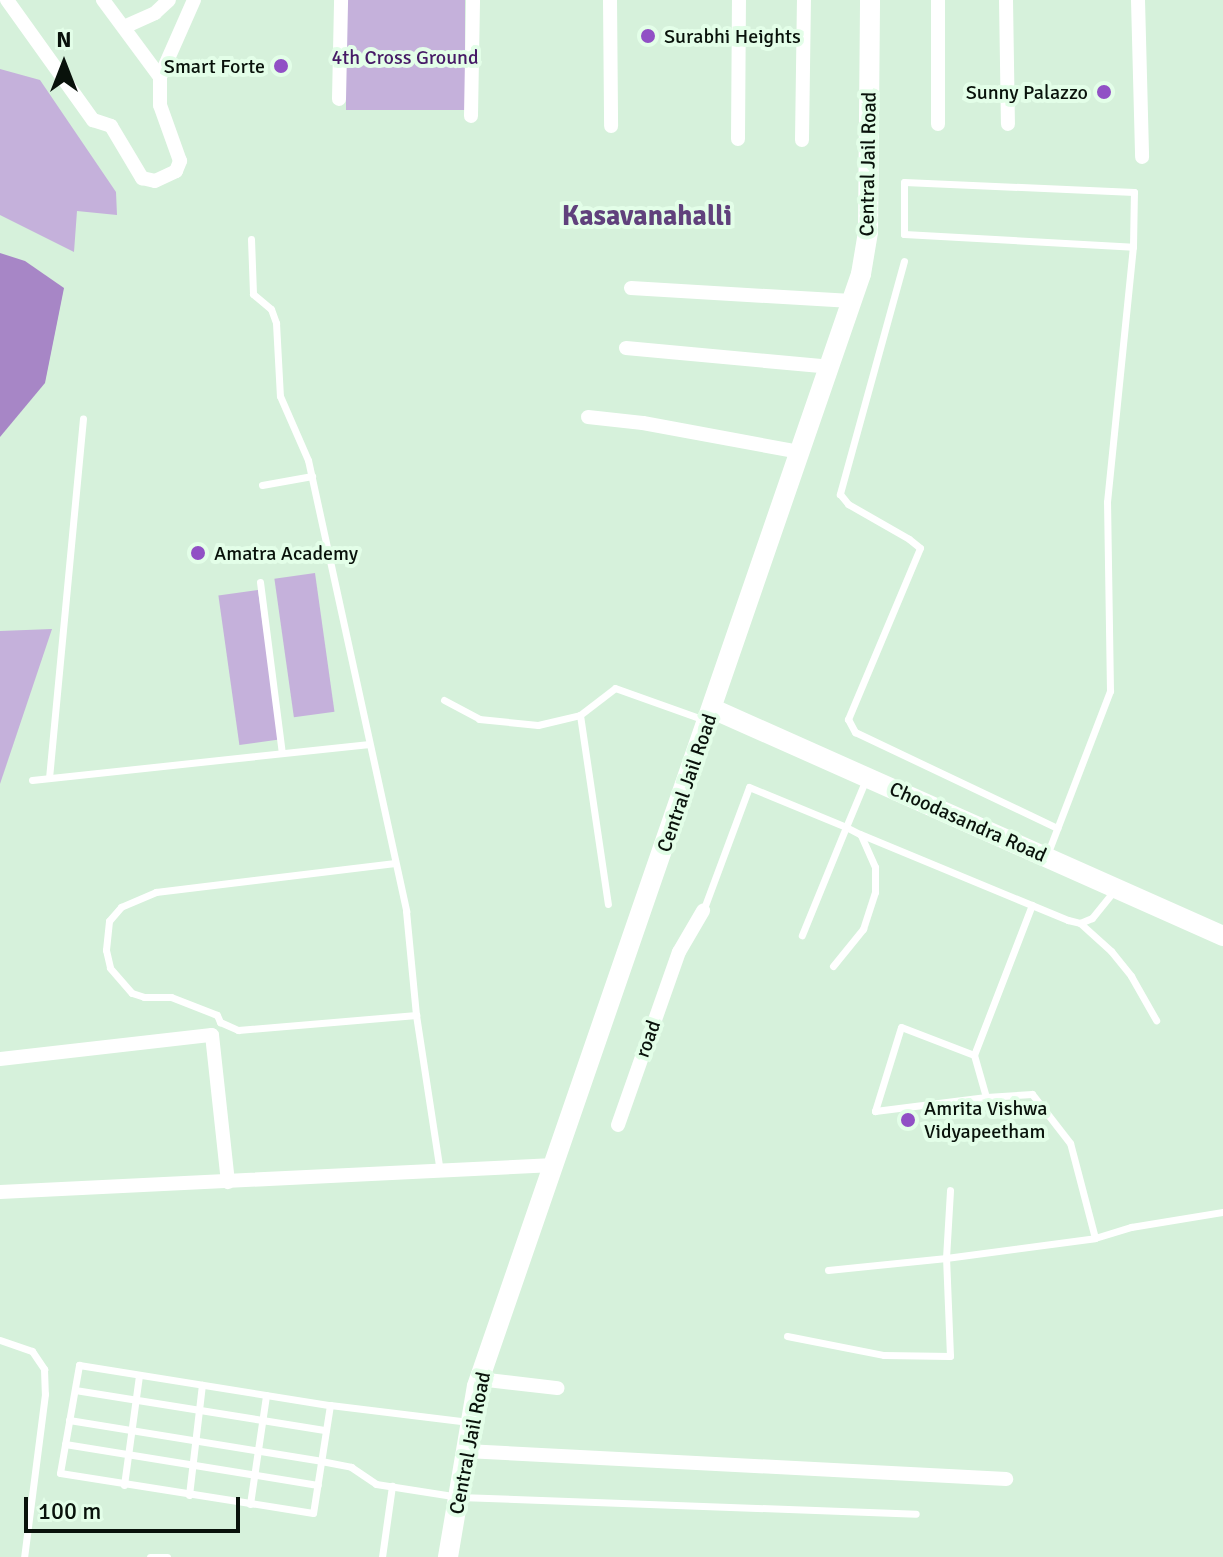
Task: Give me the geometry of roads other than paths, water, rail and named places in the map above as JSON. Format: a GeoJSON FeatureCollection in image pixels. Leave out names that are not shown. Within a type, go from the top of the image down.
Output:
{"type":"FeatureCollection","features":[{"type":"Feature","properties":{"kind":"main road","name":"Central Jail Road"},"geometry":{"type":"LineString","coordinates":[[448,1557],[479,1379],[852,301],[868,232],[870,0]]}},
{"type":"Feature","properties":{"kind":"main road","name":"Choodasandra Road"},"geometry":{"type":"LineString","coordinates":[[710,715],[867,777],[1223,936]]}},
{"type":"Feature","properties":{"kind":"street"},"geometry":{"type":"LineString","coordinates":[[7,0],[93,120],[111,126],[142,178],[155,181],[176,171],[180,161],[160,105],[160,77],[194,0]]}},
{"type":"Feature","properties":{"kind":"street"},"geometry":{"type":"LineString","coordinates":[[103,0],[160,77]]}},
{"type":"Feature","properties":{"kind":"street"},"geometry":{"type":"LineString","coordinates":[[124,27],[155,13],[169,0]]}},
{"type":"Feature","properties":{"kind":"street"},"geometry":{"type":"LineString","coordinates":[[339,99],[341,0]]}},
{"type":"Feature","properties":{"kind":"street"},"geometry":{"type":"LineString","coordinates":[[471,116],[473,0]]}},
{"type":"Feature","properties":{"kind":"street"},"geometry":{"type":"LineString","coordinates":[[610,0],[611,126]]}},
{"type":"Feature","properties":{"kind":"street"},"geometry":{"type":"LineString","coordinates":[[738,139],[739,0]]}},
{"type":"Feature","properties":{"kind":"street"},"geometry":{"type":"LineString","coordinates":[[802,140],[804,0]]}},
{"type":"Feature","properties":{"kind":"street"},"geometry":{"type":"LineString","coordinates":[[938,0],[938,124]]}},
{"type":"Feature","properties":{"kind":"street"},"geometry":{"type":"LineString","coordinates":[[1006,0],[1008,124]]}},
{"type":"Feature","properties":{"kind":"street"},"geometry":{"type":"LineString","coordinates":[[1138,0],[1142,157]]}},
{"type":"Feature","properties":{"kind":"street"},"geometry":{"type":"LineString","coordinates":[[631,288],[852,301]]}},
{"type":"Feature","properties":{"kind":"street"},"geometry":{"type":"LineString","coordinates":[[626,348],[829,367]]}},
{"type":"Feature","properties":{"kind":"street"},"geometry":{"type":"LineString","coordinates":[[588,417],[643,423],[800,452]]}},
{"type":"Feature","properties":{"kind":"street","name":"road"},"geometry":{"type":"LineString","coordinates":[[618,1125],[679,952],[703,911]]}},
{"type":"Feature","properties":{"kind":"street"},"geometry":{"type":"LineString","coordinates":[[0,1059],[212,1035],[228,1182]]}},
{"type":"Feature","properties":{"kind":"street"},"geometry":{"type":"LineString","coordinates":[[0,1192],[554,1165]]}},
{"type":"Feature","properties":{"kind":"street"},"geometry":{"type":"LineString","coordinates":[[479,1379],[557,1388]]}},
{"type":"Feature","properties":{"kind":"street"},"geometry":{"type":"LineString","coordinates":[[466,1451],[1006,1479]]}},
{"type":"Feature","properties":{"kind":"lane"},"geometry":{"type":"LineString","coordinates":[[1046,857],[1110,691],[1107,502],[1133,247],[1134,192],[904,182],[904,234],[1133,247]]}},
{"type":"Feature","properties":{"kind":"lane"},"geometry":{"type":"LineString","coordinates":[[251,239],[253,294],[274,315],[280,396],[302,440],[312,476],[367,744],[406,911],[416,1015],[440,1172]]}},
{"type":"Feature","properties":{"kind":"lane"},"geometry":{"type":"LineString","coordinates":[[904,261],[840,494],[848,504],[920,548],[848,719],[855,732],[1057,828]]}},
{"type":"Feature","properties":{"kind":"lane"},"geometry":{"type":"LineString","coordinates":[[49,778],[83,419]]}},
{"type":"Feature","properties":{"kind":"lane"},"geometry":{"type":"LineString","coordinates":[[262,485],[312,476]]}},
{"type":"Feature","properties":{"kind":"lane"},"geometry":{"type":"LineString","coordinates":[[260,582],[282,753]]}},
{"type":"Feature","properties":{"kind":"lane"},"geometry":{"type":"LineString","coordinates":[[444,700],[479,719],[538,725],[580,715],[615,688],[710,715]]}},
{"type":"Feature","properties":{"kind":"lane"},"geometry":{"type":"LineString","coordinates":[[580,715],[608,904]]}},
{"type":"Feature","properties":{"kind":"lane"},"geometry":{"type":"LineString","coordinates":[[32,780],[367,744]]}},
{"type":"Feature","properties":{"kind":"lane"},"geometry":{"type":"LineString","coordinates":[[802,935],[867,777]]}},
{"type":"Feature","properties":{"kind":"lane"},"geometry":{"type":"LineString","coordinates":[[703,911],[749,787],[1080,923],[1125,968],[1156,1020]]}},
{"type":"Feature","properties":{"kind":"lane"},"geometry":{"type":"LineString","coordinates":[[833,966],[863,929],[875,892],[875,867],[860,834]]}},
{"type":"Feature","properties":{"kind":"lane"},"geometry":{"type":"LineString","coordinates":[[395,863],[156,892],[121,907],[109,921],[106,950],[110,968],[132,993],[144,997],[171,997],[217,1015],[220,1022],[238,1030],[416,1015]]}},
{"type":"Feature","properties":{"kind":"lane"},"geometry":{"type":"LineString","coordinates":[[1080,923],[1092,918],[1116,888]]}},
{"type":"Feature","properties":{"kind":"lane"},"geometry":{"type":"LineString","coordinates":[[986,1097],[974,1055],[1032,905]]}},
{"type":"Feature","properties":{"kind":"lane"},"geometry":{"type":"LineString","coordinates":[[974,1055],[901,1027],[875,1111],[1032,1094],[1070,1143],[1095,1238]]}},
{"type":"Feature","properties":{"kind":"lane"},"geometry":{"type":"LineString","coordinates":[[787,1336],[884,1355],[950,1356],[946,1258],[950,1190]]}},
{"type":"Feature","properties":{"kind":"lane"},"geometry":{"type":"LineString","coordinates":[[828,1270],[1095,1238],[1131,1227],[1223,1212]]}},
{"type":"Feature","properties":{"kind":"lane"},"geometry":{"type":"LineString","coordinates":[[0,1340],[32,1351],[44,1369],[45,1394],[24,1557]]}},
{"type":"Feature","properties":{"kind":"lane"},"geometry":{"type":"LineString","coordinates":[[330,1405],[313,1513],[60,1473],[79,1365],[330,1405],[471,1422]]}},
{"type":"Feature","properties":{"kind":"lane"},"geometry":{"type":"LineString","coordinates":[[124,1485],[139,1375]]}},
{"type":"Feature","properties":{"kind":"lane"},"geometry":{"type":"LineString","coordinates":[[189,1495],[202,1385]]}},
{"type":"Feature","properties":{"kind":"lane"},"geometry":{"type":"LineString","coordinates":[[75,1390],[326,1430]]}},
{"type":"Feature","properties":{"kind":"lane"},"geometry":{"type":"LineString","coordinates":[[250,1504],[266,1395]]}},
{"type":"Feature","properties":{"kind":"lane"},"geometry":{"type":"LineString","coordinates":[[69,1420],[321,1461],[351,1467],[376,1484],[459,1497],[916,1514]]}},
{"type":"Feature","properties":{"kind":"lane"},"geometry":{"type":"LineString","coordinates":[[65,1444],[318,1485]]}},
{"type":"Feature","properties":{"kind":"lane"},"geometry":{"type":"LineString","coordinates":[[382,1557],[392,1486]]}},
{"type":"Feature","properties":{"kind":"lane"},"geometry":{"type":"LineString","coordinates":[[150,1557],[167,1557]]}},
{"type":"Feature","properties":{"kind":"place","name":"Surabhi Heights"},"geometry":{"type":"Point","coordinates":[648,36]}},
{"type":"Feature","properties":{"kind":"place","name":"Smart Forte"},"geometry":{"type":"Point","coordinates":[281,66]}},
{"type":"Feature","properties":{"kind":"place","name":"Sunny Palazzo"},"geometry":{"type":"Point","coordinates":[1104,92]}},
{"type":"Feature","properties":{"kind":"place","name":"Amatra Academy"},"geometry":{"type":"Point","coordinates":[198,553]}},
{"type":"Feature","properties":{"kind":"place","name":"Amrita Vishwa Vidyapeetham"},"geometry":{"type":"Point","coordinates":[908,1120]}},
{"type":"Feature","properties":{"kind":"district","name":"Kasavanahalli"},"geometry":{"type":"Point","coordinates":[647,216]}},
{"type":"Feature","properties":{"kind":"park label","name":"4th Cross Ground"},"geometry":{"type":"Point","coordinates":[405,57]}}]}
